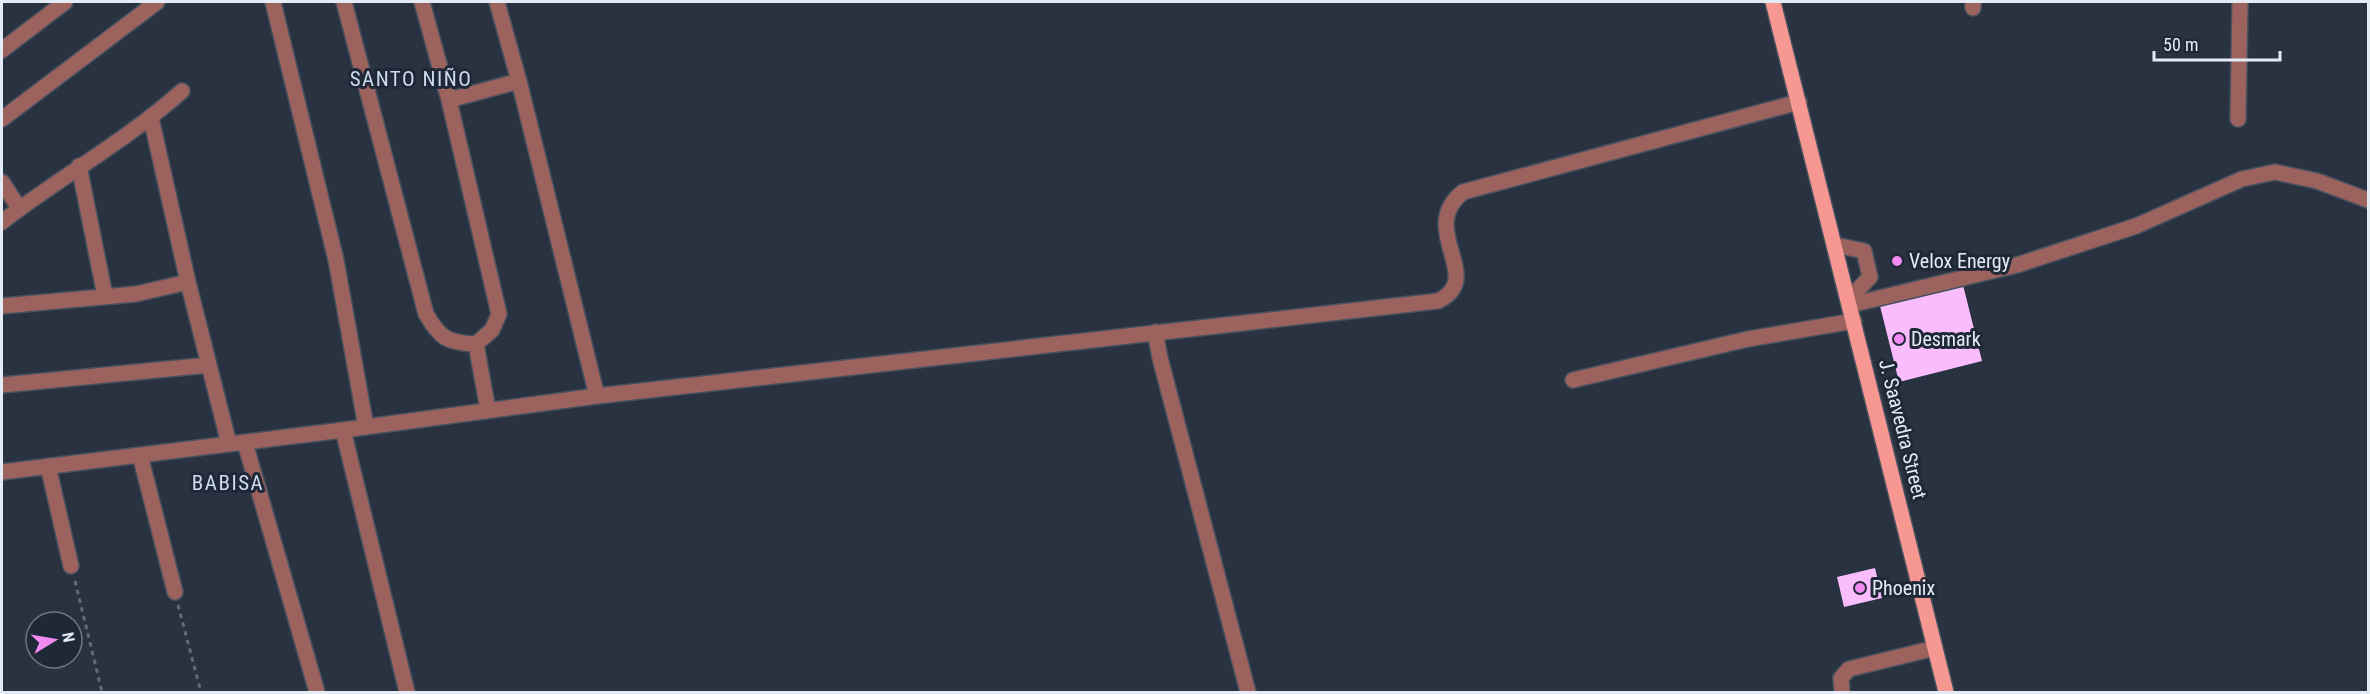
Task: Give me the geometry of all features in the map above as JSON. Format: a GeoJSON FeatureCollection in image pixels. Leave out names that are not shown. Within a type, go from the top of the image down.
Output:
{"type":"FeatureCollection","features":[{"type":"Feature","properties":{"kind":"main road","name":"J. Saavedra Street"},"geometry":{"type":"LineString","coordinates":[[1773,2],[1836,245],[1946,693]]}},
{"type":"Feature","properties":{"kind":"street"},"geometry":{"type":"LineString","coordinates":[[2,50],[65,2]]}},
{"type":"Feature","properties":{"kind":"street"},"geometry":{"type":"LineString","coordinates":[[2,119],[157,2]]}},
{"type":"Feature","properties":{"kind":"street"},"geometry":{"type":"LineString","coordinates":[[273,2],[336,260],[366,427]]}},
{"type":"Feature","properties":{"kind":"street"},"geometry":{"type":"LineString","coordinates":[[344,2],[426,314],[437,334],[456,344],[476,344],[492,330],[500,314],[449,100],[422,2]]}},
{"type":"Feature","properties":{"kind":"street"},"geometry":{"type":"LineString","coordinates":[[497,2],[519,81],[597,396]]}},
{"type":"Feature","properties":{"kind":"street"},"geometry":{"type":"LineString","coordinates":[[2238,119],[2240,2]]}},
{"type":"Feature","properties":{"kind":"street"},"geometry":{"type":"LineString","coordinates":[[449,100],[519,81]]}},
{"type":"Feature","properties":{"kind":"street"},"geometry":{"type":"LineString","coordinates":[[2,222],[78,166],[151,118],[182,91]]}},
{"type":"Feature","properties":{"kind":"street"},"geometry":{"type":"LineString","coordinates":[[2,472],[597,396],[1438,301],[1448,297],[1455,288],[1457,277],[1446,226],[1447,211],[1463,192],[1799,102]]}},
{"type":"Feature","properties":{"kind":"street"},"geometry":{"type":"LineString","coordinates":[[151,118],[188,282],[229,444]]}},
{"type":"Feature","properties":{"kind":"street"},"geometry":{"type":"LineString","coordinates":[[78,166],[105,296]]}},
{"type":"Feature","properties":{"kind":"street"},"geometry":{"type":"LineString","coordinates":[[1850,302],[2017,265],[2136,226],[2242,179],[2275,172],[2317,181],[2368,200]]}},
{"type":"Feature","properties":{"kind":"street"},"geometry":{"type":"LineString","coordinates":[[2,182],[19,208]]}},
{"type":"Feature","properties":{"kind":"street"},"geometry":{"type":"LineString","coordinates":[[1836,245],[1864,251],[1869,277],[1850,302]]}},
{"type":"Feature","properties":{"kind":"street"},"geometry":{"type":"LineString","coordinates":[[2,306],[136,294],[188,282]]}},
{"type":"Feature","properties":{"kind":"street"},"geometry":{"type":"LineString","coordinates":[[1573,380],[1748,339],[1854,321]]}},
{"type":"Feature","properties":{"kind":"street"},"geometry":{"type":"LineString","coordinates":[[1155,332],[1248,693]]}},
{"type":"Feature","properties":{"kind":"street"},"geometry":{"type":"LineString","coordinates":[[476,344],[488,410]]}},
{"type":"Feature","properties":{"kind":"street"},"geometry":{"type":"LineString","coordinates":[[2,385],[209,365]]}},
{"type":"Feature","properties":{"kind":"street"},"geometry":{"type":"LineString","coordinates":[[343,430],[407,693]]}},
{"type":"Feature","properties":{"kind":"street"},"geometry":{"type":"LineString","coordinates":[[245,442],[317,693]]}},
{"type":"Feature","properties":{"kind":"street"},"geometry":{"type":"LineString","coordinates":[[140,455],[175,592]]}},
{"type":"Feature","properties":{"kind":"street"},"geometry":{"type":"LineString","coordinates":[[48,466],[71,566]]}},
{"type":"Feature","properties":{"kind":"street"},"geometry":{"type":"LineString","coordinates":[[1842,693],[1841,678],[1849,669],[1935,648]]}},
{"type":"Feature","properties":{"kind":"path"},"geometry":{"type":"LineString","coordinates":[[71,566],[102,693]]}},
{"type":"Feature","properties":{"kind":"path"},"geometry":{"type":"LineString","coordinates":[[175,592],[201,693]]}},
{"type":"Feature","properties":{"kind":"building"},"geometry":{"type":"Polygon","coordinates":[[[1963,285],[1982,361],[1899,382],[1880,306],[1963,285]]]}},
{"type":"Feature","properties":{"kind":"building","name":"Phoenix"},"geometry":{"type":"Polygon","coordinates":[[[1875,568],[1882,598],[1844,607],[1837,577],[1875,568]]]}},
{"type":"Feature","properties":{"kind":"place","name":"Velox Energy"},"geometry":{"type":"Point","coordinates":[1897,261]}},
{"type":"Feature","properties":{"kind":"place","name":"Desmark"},"geometry":{"type":"Point","coordinates":[1899,339]}},
{"type":"Feature","properties":{"kind":"place","name":"Phoenix"},"geometry":{"type":"Point","coordinates":[1860,588]}},
{"type":"Feature","properties":{"kind":"district","name":"SANTO NIÑO"},"geometry":{"type":"Point","coordinates":[411,79]}},
{"type":"Feature","properties":{"kind":"district","name":"BABISA"},"geometry":{"type":"Point","coordinates":[228,483]}}]}
